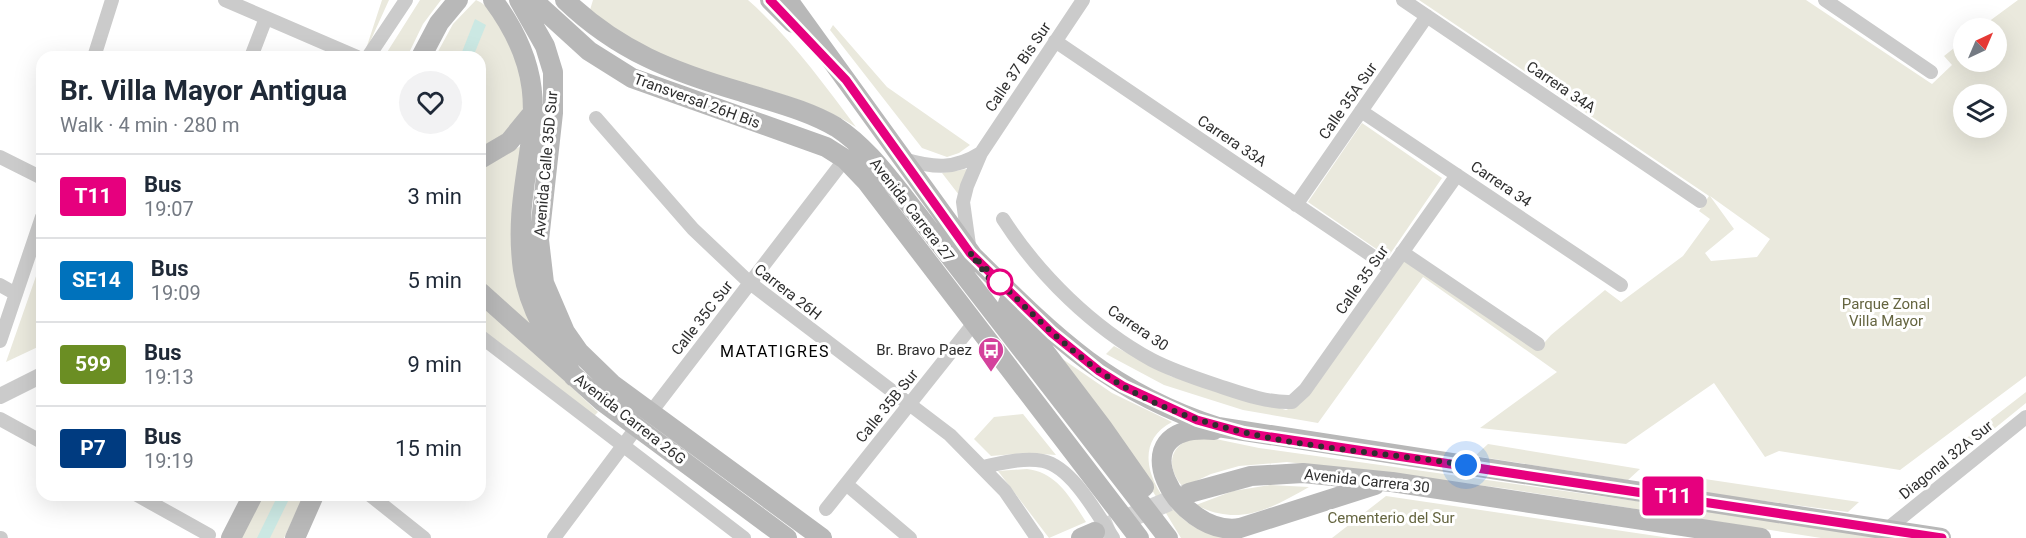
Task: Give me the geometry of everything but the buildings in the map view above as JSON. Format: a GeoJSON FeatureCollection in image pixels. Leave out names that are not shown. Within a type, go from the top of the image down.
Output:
{"type":"FeatureCollection","features":[{"type":"Feature","properties":{"kind":"main road"},"geometry":{"type":"LineString","coordinates":[[424,51],[440,23],[458,0]]}},
{"type":"Feature","properties":{"kind":"main road","name":"Avenida Calle 35D Sur"},"geometry":{"type":"LineString","coordinates":[[493,0],[520,41],[529,69],[535,110],[522,214],[523,271],[542,327],[574,376]]}},
{"type":"Feature","properties":{"kind":"main road","name":"Avenida Calle 35D Sur"},"geometry":{"type":"LineString","coordinates":[[519,0],[545,45],[553,72],[554,93],[539,251],[544,283],[565,332]]}},
{"type":"Feature","properties":{"kind":"main road","name":"Transversal 26H Bis"},"geometry":{"type":"LineString","coordinates":[[533,0],[589,51],[632,78],[734,116],[808,139],[845,159]]}},
{"type":"Feature","properties":{"kind":"main road","name":"Avenida Carrera 27"},"geometry":{"type":"LineString","coordinates":[[565,0],[596,27],[635,53],[682,74],[806,113],[837,128],[865,150],[1168,538]]}},
{"type":"Feature","properties":{"kind":"main road"},"geometry":{"type":"LineString","coordinates":[[770,0],[846,80]]}},
{"type":"Feature","properties":{"kind":"main road","name":"Avenida Carrera 27"},"geometry":{"type":"LineString","coordinates":[[788,0],[970,253],[1122,455],[1175,538]]}},
{"type":"Feature","properties":{"kind":"main road"},"geometry":{"type":"LineString","coordinates":[[486,155],[509,142],[535,110]]}},
{"type":"Feature","properties":{"kind":"main road","name":"Avenida Carrera 27"},"geometry":{"type":"LineString","coordinates":[[845,159],[867,181],[1139,538]]}},
{"type":"Feature","properties":{"kind":"main road","name":"Avenida Carrera 30"},"geometry":{"type":"LineString","coordinates":[[970,253],[1052,333],[1099,371],[1166,407],[1197,420],[1244,433],[1941,538]]}},
{"type":"Feature","properties":{"kind":"main road","name":"Avenida Carrera 26G"},"geometry":{"type":"LineString","coordinates":[[486,297],[574,376],[637,427],[787,538]]}},
{"type":"Feature","properties":{"kind":"main road","name":"Avenida Carrera 26G"},"geometry":{"type":"LineString","coordinates":[[565,332],[594,368],[822,538]]}},
{"type":"Feature","properties":{"kind":"main road"},"geometry":{"type":"LineString","coordinates":[[1244,433],[1206,430],[1178,434],[1161,451],[1162,472],[1185,506],[1210,526],[1232,529],[1272,518],[1361,487],[1392,482]]}},
{"type":"Feature","properties":{"kind":"main road","name":"Avenida Carrera 30"},"geometry":{"type":"LineString","coordinates":[[1189,493],[1251,476],[1302,473],[1392,482],[1761,538]]}},
{"type":"Feature","properties":{"kind":"main road"},"geometry":{"type":"LineString","coordinates":[[231,538],[250,501]]}},
{"type":"Feature","properties":{"kind":"main road"},"geometry":{"type":"LineString","coordinates":[[295,538],[311,501]]}},
{"type":"Feature","properties":{"kind":"main road"},"geometry":{"type":"LineString","coordinates":[[1246,538],[1272,518]]}},
{"type":"Feature","properties":{"kind":"street"},"geometry":{"type":"LineString","coordinates":[[96,51],[112,0]]}},
{"type":"Feature","properties":{"kind":"street"},"geometry":{"type":"LineString","coordinates":[[225,0],[343,51]]}},
{"type":"Feature","properties":{"kind":"street"},"geometry":{"type":"LineString","coordinates":[[372,51],[406,0]]}},
{"type":"Feature","properties":{"kind":"street","name":"Calle 37 Bis Sur"},"geometry":{"type":"LineString","coordinates":[[970,253],[964,224],[963,202],[981,153],[1083,0]]}},
{"type":"Feature","properties":{"kind":"street","name":"Carrera 34A"},"geometry":{"type":"LineString","coordinates":[[1403,0],[1700,201]]}},
{"type":"Feature","properties":{"kind":"street"},"geometry":{"type":"LineString","coordinates":[[1826,0],[1931,72]]}},
{"type":"Feature","properties":{"kind":"street","name":"Calle 35A Sur"},"geometry":{"type":"LineString","coordinates":[[1296,205],[1427,16]]}},
{"type":"Feature","properties":{"kind":"street"},"geometry":{"type":"LineString","coordinates":[[253,51],[266,18]]}},
{"type":"Feature","properties":{"kind":"street","name":"Carrera 33A"},"geometry":{"type":"LineString","coordinates":[[1055,41],[1390,268]]}},
{"type":"Feature","properties":{"kind":"street","name":"Carrera 34"},"geometry":{"type":"LineString","coordinates":[[1361,111],[1621,285]]}},
{"type":"Feature","properties":{"kind":"street","name":"Carrera 26H"},"geometry":{"type":"LineString","coordinates":[[596,118],[693,229],[750,284],[950,435],[1005,491],[1037,538]]}},
{"type":"Feature","properties":{"kind":"street"},"geometry":{"type":"LineString","coordinates":[[903,159],[929,167],[943,168],[958,165],[981,153]]}},
{"type":"Feature","properties":{"kind":"street"},"geometry":{"type":"LineString","coordinates":[[0,157],[36,175]]}},
{"type":"Feature","properties":{"kind":"street","name":"Calle 35C Sur"},"geometry":{"type":"LineString","coordinates":[[651,412],[845,159]]}},
{"type":"Feature","properties":{"kind":"street","name":"Calle 35 Sur"},"geometry":{"type":"LineString","coordinates":[[1292,402],[1305,390],[1457,175]]}},
{"type":"Feature","properties":{"kind":"street","name":"Carrera 30"},"geometry":{"type":"LineString","coordinates":[[1003,219],[1046,275],[1079,307],[1117,337],[1153,360],[1196,379],[1245,394],[1281,402],[1292,402]]}},
{"type":"Feature","properties":{"kind":"street"},"geometry":{"type":"LineString","coordinates":[[0,341],[36,235]]}},
{"type":"Feature","properties":{"kind":"street"},"geometry":{"type":"LineString","coordinates":[[1402,252],[1538,344]]}},
{"type":"Feature","properties":{"kind":"street"},"geometry":{"type":"LineString","coordinates":[[0,285],[16,294]]}},
{"type":"Feature","properties":{"kind":"street","name":"Calle 35B Sur"},"geometry":{"type":"LineString","coordinates":[[826,509],[974,323]]}},
{"type":"Feature","properties":{"kind":"street"},"geometry":{"type":"LineString","coordinates":[[486,341],[744,538]]}},
{"type":"Feature","properties":{"kind":"street"},"geometry":{"type":"LineString","coordinates":[[0,396],[36,378]]}},
{"type":"Feature","properties":{"kind":"street","name":"Diagonal 32A Sur"},"geometry":{"type":"LineString","coordinates":[[1886,530],[2026,417]]}},
{"type":"Feature","properties":{"kind":"street"},"geometry":{"type":"LineString","coordinates":[[0,419],[36,439]]}},
{"type":"Feature","properties":{"kind":"street"},"geometry":{"type":"LineString","coordinates":[[554,538],[637,427]]}},
{"type":"Feature","properties":{"kind":"street"},"geometry":{"type":"LineString","coordinates":[[983,467],[1012,461],[1041,460],[1055,465],[1067,474],[1097,536]]}},
{"type":"Feature","properties":{"kind":"street"},"geometry":{"type":"LineString","coordinates":[[846,484],[910,538]]}},
{"type":"Feature","properties":{"kind":"street"},"geometry":{"type":"LineString","coordinates":[[148,501],[209,535]]}},
{"type":"Feature","properties":{"kind":"street"},"geometry":{"type":"LineString","coordinates":[[378,501],[424,538]]}},
{"type":"Feature","properties":{"kind":"green space"},"geometry":{"type":"Polygon","coordinates":[[[382,0],[389,0],[366,51],[382,0]]]}},
{"type":"Feature","properties":{"kind":"green space"},"geometry":{"type":"Polygon","coordinates":[[[420,0],[441,0],[423,24],[410,51],[388,51],[420,0]]]}},
{"type":"Feature","properties":{"kind":"green space"},"geometry":{"type":"Polygon","coordinates":[[[476,0],[488,8],[508,35],[520,71],[523,106],[520,120],[508,134],[486,147],[486,51],[438,51],[453,24],[476,0]]]}},
{"type":"Feature","properties":{"kind":"green space"},"geometry":{"type":"Polygon","coordinates":[[[593,0],[748,0],[792,45],[856,127],[812,105],[695,69],[650,50],[590,10],[593,0]]]}},
{"type":"Feature","properties":{"kind":"green space","name":"Parque Zonal Villa Mayor"},"geometry":{"type":"Polygon","coordinates":[[[1419,0],[1806,0],[1932,84],[1952,65],[1944,56],[1953,49],[1953,72],[2007,72],[2007,18],[1994,18],[2018,0],[2026,0],[2026,376],[1900,470],[1779,451],[1765,457],[1714,383],[1626,444],[1480,428],[1557,372],[1423,277],[1318,423],[1243,410],[1164,385],[1106,354],[1114,346],[1170,376],[1286,410],[1300,404],[1306,397],[1404,257],[1539,349],[1551,335],[1605,290],[1621,302],[1683,256],[1710,219],[1699,211],[1709,196],[1419,0]],[[1710,196],[1734,229],[1705,253],[1711,261],[1757,257],[1770,239],[1710,196]]]}},
{"type":"Feature","properties":{"kind":"green space"},"geometry":{"type":"Polygon","coordinates":[[[833,25],[887,87],[970,145],[959,153],[947,157],[922,148],[830,30],[833,25]]]}},
{"type":"Feature","properties":{"kind":"green space"},"geometry":{"type":"Polygon","coordinates":[[[1362,123],[1442,178],[1388,257],[1308,202],[1362,123]]]}},
{"type":"Feature","properties":{"kind":"green space"},"geometry":{"type":"Polygon","coordinates":[[[524,144],[515,216],[514,258],[524,303],[533,329],[486,288],[486,166],[524,144]]]}},
{"type":"Feature","properties":{"kind":"green space"},"geometry":{"type":"Polygon","coordinates":[[[967,169],[959,195],[942,173],[967,169]]]}},
{"type":"Feature","properties":{"kind":"green space"},"geometry":{"type":"Polygon","coordinates":[[[36,276],[36,348],[6,362],[36,276]]]}},
{"type":"Feature","properties":{"kind":"green space"},"geometry":{"type":"Polygon","coordinates":[[[486,308],[598,412],[593,417],[486,336],[486,308]]]}},
{"type":"Feature","properties":{"kind":"green space"},"geometry":{"type":"Polygon","coordinates":[[[1051,351],[1112,393],[1172,422],[1157,433],[1150,447],[1149,462],[1153,478],[1161,494],[1184,520],[1202,531],[1230,536],[1229,538],[1181,538],[1152,490],[1051,351]]]}},
{"type":"Feature","properties":{"kind":"green space"},"geometry":{"type":"Polygon","coordinates":[[[2026,392],[2026,403],[1911,496],[1898,499],[1959,451],[1959,444],[2026,392]]]}},
{"type":"Feature","properties":{"kind":"green space"},"geometry":{"type":"Polygon","coordinates":[[[1023,414],[1056,455],[1027,453],[991,456],[974,439],[994,417],[1023,414]]]}},
{"type":"Feature","properties":{"kind":"green space"},"geometry":{"type":"Polygon","coordinates":[[[1211,438],[1259,448],[1898,538],[1821,538],[1502,488],[1287,462],[1239,466],[1211,474],[1183,487],[1173,468],[1173,455],[1176,449],[1190,439],[1211,438]]]}},
{"type":"Feature","properties":{"kind":"green space"},"geometry":{"type":"Polygon","coordinates":[[[1488,444],[1640,469],[1628,480],[1475,456],[1488,444]]]}},
{"type":"Feature","properties":{"kind":"green space"},"geometry":{"type":"Polygon","coordinates":[[[1027,469],[1038,471],[1055,481],[1069,496],[1086,522],[1049,538],[998,471],[1027,469]]]}},
{"type":"Feature","properties":{"kind":"green space"},"geometry":{"type":"Polygon","coordinates":[[[1698,478],[1859,502],[1848,512],[1680,490],[1698,478]]]}},
{"type":"Feature","properties":{"kind":"green space"},"geometry":{"type":"Polygon","coordinates":[[[1270,485],[1309,487],[1267,508],[1240,515],[1226,515],[1196,505],[1233,491],[1270,485]]]}},
{"type":"Feature","properties":{"kind":"green space","name":"Cementerio del Sur"},"geometry":{"type":"Polygon","coordinates":[[[1386,496],[1670,538],[1332,538],[1386,496]]]}},
{"type":"Feature","properties":{"kind":"green space"},"geometry":{"type":"Polygon","coordinates":[[[257,501],[301,501],[284,538],[238,538],[257,501]]]}},
{"type":"Feature","properties":{"kind":"shaded area"},"geometry":{"type":"Polygon","coordinates":[[[475,19],[486,25],[475,51],[462,51],[475,19]]]}},
{"type":"Feature","properties":{"kind":"shaded area"},"geometry":{"type":"Polygon","coordinates":[[[275,501],[288,501],[270,538],[257,538],[275,501]]]}},
{"type":"Feature","properties":{"kind":"tunnel"},"geometry":{"type":"LineString","coordinates":[[1095,532],[1189,493]]}},
{"type":"Feature","properties":{"kind":"bus line","name":"T11"},"geometry":{"type":"LineString","coordinates":[[770,0],[846,80],[970,253],[1034,317],[1078,355],[1123,386],[1166,407],[1218,427],[1244,433],[1443,461],[1942,538]]}},
{"type":"Feature","properties":{"kind":"place","name":"Br. Bravo Paez"},"geometry":{"type":"Point","coordinates":[991,373]}},
{"type":"Feature","properties":{"kind":"district","name":"MATATIGRES"},"geometry":{"type":"Point","coordinates":[775,351]}},
{"type":"Feature","properties":{"kind":"route"},"geometry":{"type":"LineString","coordinates":[[1000,282],[997,289],[970,253],[982,265],[1007,289],[1034,317],[1099,371],[1123,386],[1197,420],[1244,433],[1466,465]]}}]}
